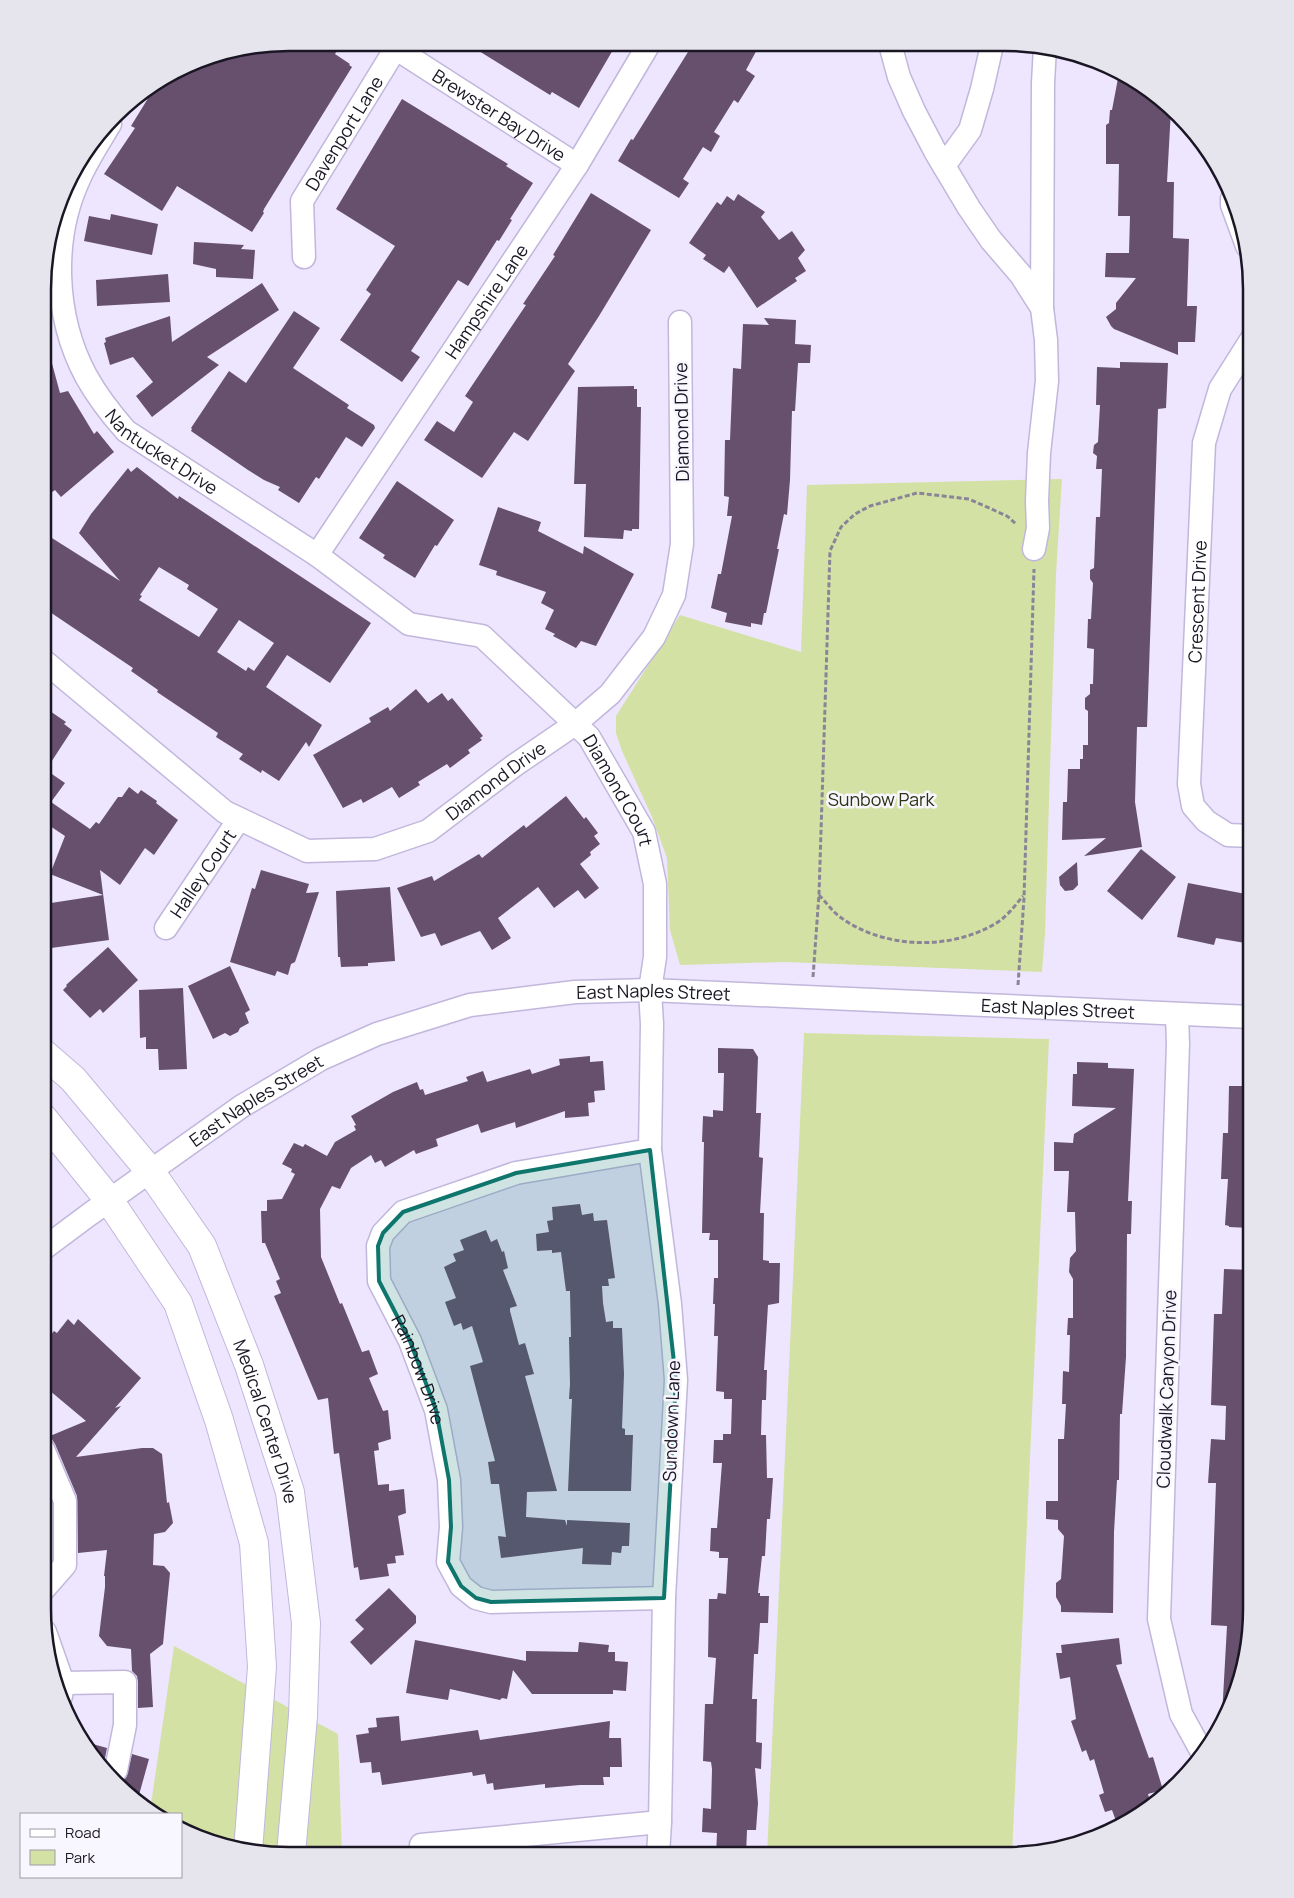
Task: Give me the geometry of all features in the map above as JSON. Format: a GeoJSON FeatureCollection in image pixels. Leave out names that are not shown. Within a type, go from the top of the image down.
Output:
{"type":"FeatureCollection","features":[{"type":"Feature","properties":{"kind":"main road","name":"Medical Center Drive"},"geometry":{"type":"LineString","coordinates":[[51,1060],[72,1079],[150,1171],[202,1246],[249,1365],[290,1492],[306,1623],[303,1716],[291,1847]]}},
{"type":"Feature","properties":{"kind":"main road"},"geometry":{"type":"LineString","coordinates":[[51,1128],[109,1200],[178,1303],[219,1420],[254,1543],[262,1668],[249,1843]]}},
{"type":"Feature","properties":{"kind":"street","name":"Davenport Lane"},"geometry":{"type":"LineString","coordinates":[[304,257],[302,201],[394,51]]}},
{"type":"Feature","properties":{"kind":"street","name":"Brewster Bay Drive"},"geometry":{"type":"LineString","coordinates":[[405,51],[578,164]]}},
{"type":"Feature","properties":{"kind":"street","name":"Hampshire Lane"},"geometry":{"type":"LineString","coordinates":[[317,555],[578,164],[645,51]]}},
{"type":"Feature","properties":{"kind":"street"},"geometry":{"type":"LineString","coordinates":[[892,51],[899,77],[914,111],[944,166],[991,240],[1021,275],[1042,308]]}},
{"type":"Feature","properties":{"kind":"street"},"geometry":{"type":"LineString","coordinates":[[944,166],[970,130],[990,51]]}},
{"type":"Feature","properties":{"kind":"street"},"geometry":{"type":"LineString","coordinates":[[1034,549],[1038,528],[1039,453],[1047,381],[1046,340],[1042,308],[1045,55]]}},
{"type":"Feature","properties":{"kind":"street","name":"Nantucket Drive"},"geometry":{"type":"LineString","coordinates":[[90,158],[80,176],[70,201],[60,252],[60,278],[66,320],[76,354],[85,375],[97,395],[126,431],[317,555],[409,624],[482,636]]}},
{"type":"Feature","properties":{"kind":"street","name":"Diamond Drive"},"geometry":{"type":"LineString","coordinates":[[51,667],[225,812],[307,850],[376,849],[428,831],[515,764],[575,724],[610,694],[654,637],[674,595],[682,544],[680,322]]}},
{"type":"Feature","properties":{"kind":"street","name":"Crescent Drive"},"geometry":{"type":"LineString","coordinates":[[1243,354],[1220,389],[1204,443],[1188,784],[1194,806],[1206,822],[1228,835],[1243,836]]}},
{"type":"Feature","properties":{"kind":"street","name":"Diamond Court"},"geometry":{"type":"LineString","coordinates":[[482,636],[589,736],[644,832],[656,884],[655,957],[650,990]]}},
{"type":"Feature","properties":{"kind":"street","name":"Halley Court"},"geometry":{"type":"LineString","coordinates":[[166,928],[239,818]]}},
{"type":"Feature","properties":{"kind":"street","name":"East Naples Street"},"geometry":{"type":"LineString","coordinates":[[51,1243],[242,1106],[321,1059],[377,1034],[470,1005],[575,992],[650,990],[1243,1017]]}},
{"type":"Feature","properties":{"kind":"street","name":"Sundown Lane"},"geometry":{"type":"LineString","coordinates":[[650,990],[652,1024],[650,1150],[670,1304],[676,1380],[664,1598],[658,1847]]}},
{"type":"Feature","properties":{"kind":"street","name":"Cloudwalk Canyon Drive"},"geometry":{"type":"LineString","coordinates":[[1177,1015],[1178,1053],[1159,1619],[1181,1714],[1199,1747]]}},
{"type":"Feature","properties":{"kind":"street","name":"Rainbow Drive"},"geometry":{"type":"LineString","coordinates":[[650,1150],[516,1173],[404,1212],[384,1233],[378,1246],[379,1281],[410,1341],[436,1410],[449,1480],[451,1527],[448,1562],[461,1586],[476,1598],[491,1602],[664,1598]]}},
{"type":"Feature","properties":{"kind":"street"},"geometry":{"type":"LineString","coordinates":[[51,1468],[65,1501],[65,1565],[51,1580]]}},
{"type":"Feature","properties":{"kind":"street"},"geometry":{"type":"LineString","coordinates":[[66,1690],[125,1682],[125,1725],[116,1770]]}},
{"type":"Feature","properties":{"kind":"street"},"geometry":{"type":"LineString","coordinates":[[421,1845],[660,1822]]}},
{"type":"Feature","properties":{"kind":"path"},"geometry":{"type":"LineString","coordinates":[[814,997],[812,978],[819,894],[830,552],[841,527],[855,514],[870,506],[917,493],[969,499],[1008,516],[1025,534],[1034,549],[1024,895],[1017,1006]]}},
{"type":"Feature","properties":{"kind":"path"},"geometry":{"type":"LineString","coordinates":[[819,894],[839,916],[874,936],[917,942],[943,941],[976,934],[1006,916],[1024,895]]}},
{"type":"Feature","properties":{"kind":"highlighted area"},"geometry":{"type":"Polygon","coordinates":[[[650,1150],[676,1380],[664,1598],[491,1602],[476,1598],[461,1586],[448,1562],[451,1527],[449,1480],[436,1410],[410,1341],[379,1281],[378,1246],[383,1233],[403,1212],[516,1173],[650,1150]]]}},
{"type":"Feature","properties":{"kind":"green space","name":"Sunbow Park"},"geometry":{"type":"Polygon","coordinates":[[[1062,479],[1056,574],[1045,933],[1042,972],[784,962],[680,965],[670,930],[667,858],[652,817],[622,751],[616,733],[616,716],[680,615],[801,652],[807,485],[1062,479]]]}},
{"type":"Feature","properties":{"kind":"green space"},"geometry":{"type":"Polygon","coordinates":[[[804,1033],[1049,1039],[1012,1846],[767,1847],[804,1033]]]}},
{"type":"Feature","properties":{"kind":"green space"},"geometry":{"type":"Polygon","coordinates":[[[174,1646],[338,1734],[342,1847],[258,1845],[228,1839],[198,1829],[182,1821],[182,1813],[167,1813],[151,1803],[174,1646]]]}},
{"type":"Feature","properties":{"kind":"building"},"geometry":{"type":"Polygon","coordinates":[[[337,51],[335,54],[352,67],[264,209],[264,213],[252,232],[177,186],[162,211],[104,174],[135,128],[131,126],[149,96],[157,91],[198,69],[228,59],[258,53],[337,51]]]}},
{"type":"Feature","properties":{"kind":"building"},"geometry":{"type":"Polygon","coordinates":[[[479,51],[612,51],[579,108],[552,92],[550,95],[479,51]]]}},
{"type":"Feature","properties":{"kind":"building"},"geometry":{"type":"Polygon","coordinates":[[[689,51],[756,51],[746,70],[755,76],[738,103],[734,100],[714,132],[720,136],[711,152],[703,147],[683,179],[689,183],[679,198],[618,161],[631,139],[633,140],[689,51]]]}},
{"type":"Feature","properties":{"kind":"building"},"geometry":{"type":"Polygon","coordinates":[[[1118,80],[1150,100],[1170,118],[1167,182],[1174,182],[1173,238],[1189,239],[1187,306],[1197,306],[1195,342],[1178,342],[1178,355],[1114,329],[1106,317],[1116,309],[1116,303],[1136,278],[1105,277],[1106,253],[1129,253],[1130,216],[1118,216],[1119,164],[1106,164],[1106,125],[1109,123],[1110,110],[1112,110],[1118,80]]]}},
{"type":"Feature","properties":{"kind":"building"},"geometry":{"type":"Polygon","coordinates":[[[402,99],[508,164],[506,166],[533,183],[510,219],[512,220],[499,241],[497,240],[468,286],[458,280],[411,351],[420,357],[402,382],[340,340],[371,294],[366,290],[395,246],[336,209],[402,99]]]}},
{"type":"Feature","properties":{"kind":"building"},"geometry":{"type":"Polygon","coordinates":[[[591,193],[651,230],[568,364],[575,371],[528,441],[514,432],[482,478],[424,440],[437,421],[454,432],[473,402],[465,396],[526,305],[523,304],[555,256],[553,255],[591,193]]]}},
{"type":"Feature","properties":{"kind":"building"},"geometry":{"type":"Polygon","coordinates":[[[738,194],[765,212],[761,217],[779,240],[792,231],[805,250],[798,258],[806,271],[795,278],[797,281],[757,308],[729,266],[724,273],[703,259],[706,255],[689,243],[717,202],[721,205],[727,196],[734,201],[738,194]]]}},
{"type":"Feature","properties":{"kind":"building"},"geometry":{"type":"Polygon","coordinates":[[[111,214],[158,224],[152,255],[84,241],[89,216],[110,220],[111,214]]]}},
{"type":"Feature","properties":{"kind":"building"},"geometry":{"type":"Polygon","coordinates":[[[194,242],[244,245],[241,249],[255,250],[253,279],[216,277],[216,269],[193,264],[194,242]]]}},
{"type":"Feature","properties":{"kind":"building"},"geometry":{"type":"Polygon","coordinates":[[[168,274],[170,302],[97,306],[96,280],[168,274]]]}},
{"type":"Feature","properties":{"kind":"building"},"geometry":{"type":"Polygon","coordinates":[[[262,283],[279,310],[207,357],[219,365],[152,417],[136,396],[153,382],[133,357],[110,365],[104,343],[106,342],[105,338],[170,316],[172,342],[262,283]]]}},
{"type":"Feature","properties":{"kind":"building"},"geometry":{"type":"Polygon","coordinates":[[[294,311],[320,328],[293,368],[349,405],[347,408],[374,425],[375,428],[362,447],[346,437],[319,479],[316,477],[299,503],[278,490],[280,487],[248,470],[191,431],[191,428],[229,371],[246,383],[294,311]]]}},
{"type":"Feature","properties":{"kind":"building"},"geometry":{"type":"Polygon","coordinates":[[[764,318],[796,320],[795,344],[811,345],[810,363],[798,363],[795,411],[792,411],[787,515],[784,514],[766,613],[764,613],[762,625],[751,623],[751,627],[725,622],[727,613],[711,608],[718,574],[721,574],[732,516],[727,516],[729,497],[724,496],[725,440],[730,440],[733,368],[741,369],[743,324],[769,325],[764,318]]]}},
{"type":"Feature","properties":{"kind":"building"},"geometry":{"type":"Polygon","coordinates":[[[51,360],[60,393],[68,391],[94,434],[97,431],[114,452],[61,497],[55,490],[51,493],[51,360]]]}},
{"type":"Feature","properties":{"kind":"building"},"geometry":{"type":"Polygon","coordinates":[[[1120,362],[1168,363],[1166,408],[1158,409],[1147,727],[1137,727],[1135,802],[1142,847],[1084,856],[1106,838],[1062,840],[1063,802],[1067,802],[1068,769],[1080,769],[1080,759],[1083,759],[1083,745],[1088,745],[1088,711],[1085,709],[1085,698],[1090,694],[1090,684],[1093,684],[1094,649],[1087,648],[1088,619],[1091,619],[1093,583],[1090,579],[1090,570],[1094,568],[1096,517],[1100,517],[1102,469],[1096,469],[1097,456],[1093,453],[1094,445],[1098,442],[1100,405],[1096,405],[1097,367],[1120,368],[1120,362]]]}},
{"type":"Feature","properties":{"kind":"building"},"geometry":{"type":"Polygon","coordinates":[[[634,386],[634,389],[637,389],[637,407],[641,407],[639,529],[632,529],[632,531],[624,530],[623,539],[584,537],[586,484],[574,484],[578,387],[634,386]]]}},
{"type":"Feature","properties":{"kind":"building"},"geometry":{"type":"Polygon","coordinates":[[[137,467],[178,499],[179,496],[371,623],[330,683],[287,655],[266,687],[322,725],[309,747],[306,742],[279,781],[262,770],[261,773],[239,759],[243,754],[216,737],[218,733],[157,692],[158,690],[131,671],[133,668],[51,613],[51,537],[120,581],[79,533],[91,514],[128,468],[131,472],[137,467]],[[159,567],[140,595],[142,596],[139,600],[199,637],[218,609],[187,589],[189,585],[159,567]],[[239,620],[217,652],[246,671],[248,667],[254,671],[274,643],[239,620]]]}},
{"type":"Feature","properties":{"kind":"building"},"geometry":{"type":"Polygon","coordinates":[[[397,481],[454,520],[437,546],[435,545],[415,578],[383,558],[385,555],[359,538],[397,481]]]}},
{"type":"Feature","properties":{"kind":"building"},"geometry":{"type":"Polygon","coordinates":[[[498,507],[541,522],[538,531],[583,554],[584,546],[634,574],[596,646],[581,641],[576,648],[553,636],[555,634],[545,629],[554,610],[541,603],[546,592],[496,575],[497,571],[479,565],[498,507]]]}},
{"type":"Feature","properties":{"kind":"building"},"geometry":{"type":"Polygon","coordinates":[[[416,689],[428,703],[442,693],[448,701],[452,698],[483,736],[480,738],[482,740],[468,750],[470,753],[450,768],[447,764],[418,782],[420,785],[399,798],[392,787],[363,803],[361,799],[343,808],[313,755],[371,722],[369,718],[388,707],[390,711],[416,689]]]}},
{"type":"Feature","properties":{"kind":"building"},"geometry":{"type":"Polygon","coordinates":[[[51,712],[66,722],[64,724],[72,730],[51,762],[51,712]]]}},
{"type":"Feature","properties":{"kind":"building"},"geometry":{"type":"Polygon","coordinates":[[[51,773],[65,783],[51,802],[51,773]]]}},
{"type":"Feature","properties":{"kind":"building"},"geometry":{"type":"Polygon","coordinates":[[[129,787],[138,794],[141,790],[157,801],[156,803],[178,820],[154,855],[145,848],[120,885],[100,870],[109,940],[51,948],[51,903],[103,895],[51,874],[65,836],[51,827],[51,802],[90,829],[96,822],[99,824],[118,797],[122,797],[129,787]]]}},
{"type":"Feature","properties":{"kind":"building"},"geometry":{"type":"Polygon","coordinates":[[[566,796],[598,833],[594,836],[600,844],[580,864],[599,888],[585,899],[578,890],[554,908],[538,887],[498,918],[511,938],[492,950],[480,931],[441,946],[435,933],[421,937],[397,888],[432,876],[434,881],[479,854],[482,858],[524,825],[526,828],[566,796]]]}},
{"type":"Feature","properties":{"kind":"building"},"geometry":{"type":"Polygon","coordinates":[[[1141,849],[1176,877],[1142,920],[1107,891],[1141,849]]]}},
{"type":"Feature","properties":{"kind":"building"},"geometry":{"type":"Polygon","coordinates":[[[1077,862],[1078,885],[1073,890],[1065,891],[1060,885],[1059,877],[1077,862]]]}},
{"type":"Feature","properties":{"kind":"building"},"geometry":{"type":"Polygon","coordinates":[[[261,870],[309,884],[306,893],[319,892],[295,962],[291,964],[288,975],[277,971],[275,976],[230,962],[252,888],[255,889],[261,870]]]}},
{"type":"Feature","properties":{"kind":"building"},"geometry":{"type":"Polygon","coordinates":[[[1188,883],[1243,893],[1243,943],[1216,938],[1214,945],[1177,937],[1188,883]]]}},
{"type":"Feature","properties":{"kind":"building"},"geometry":{"type":"Polygon","coordinates":[[[390,887],[395,961],[368,963],[368,966],[341,967],[340,957],[338,957],[336,891],[390,887]]]}},
{"type":"Feature","properties":{"kind":"building"},"geometry":{"type":"Polygon","coordinates":[[[108,947],[138,980],[103,1013],[100,1009],[90,1018],[63,990],[66,985],[108,947]]]}},
{"type":"Feature","properties":{"kind":"building"},"geometry":{"type":"Polygon","coordinates":[[[230,966],[250,1010],[245,1013],[249,1023],[230,1036],[225,1033],[213,1039],[188,986],[230,966]]]}},
{"type":"Feature","properties":{"kind":"building"},"geometry":{"type":"Polygon","coordinates":[[[183,988],[187,1069],[159,1070],[158,1049],[146,1049],[146,1037],[140,1038],[139,990],[183,988]]]}},
{"type":"Feature","properties":{"kind":"building"},"geometry":{"type":"Polygon","coordinates":[[[718,1048],[753,1049],[758,1057],[756,1113],[761,1113],[759,1157],[763,1158],[760,1213],[764,1213],[763,1260],[769,1261],[769,1263],[780,1263],[779,1303],[768,1305],[764,1370],[767,1370],[766,1400],[762,1400],[761,1435],[766,1435],[767,1478],[773,1478],[770,1519],[767,1519],[765,1556],[762,1556],[758,1593],[760,1593],[760,1596],[769,1596],[768,1623],[760,1623],[758,1654],[754,1654],[752,1699],[757,1699],[756,1742],[762,1743],[761,1769],[755,1768],[758,1803],[756,1830],[747,1830],[746,1847],[716,1847],[717,1833],[702,1832],[703,1808],[711,1809],[712,1769],[711,1762],[703,1761],[705,1704],[713,1704],[716,1658],[708,1657],[709,1599],[717,1599],[718,1593],[726,1594],[728,1558],[719,1558],[719,1552],[710,1551],[711,1528],[717,1528],[722,1463],[713,1463],[714,1440],[723,1440],[723,1434],[731,1434],[732,1399],[724,1399],[724,1392],[716,1391],[718,1336],[714,1336],[715,1304],[713,1304],[714,1278],[718,1278],[718,1240],[709,1240],[710,1233],[702,1233],[703,1116],[713,1117],[713,1110],[723,1111],[724,1073],[718,1073],[718,1048]]]}},
{"type":"Feature","properties":{"kind":"building"},"geometry":{"type":"Polygon","coordinates":[[[590,1056],[590,1062],[603,1061],[605,1090],[594,1091],[595,1102],[588,1103],[589,1116],[565,1118],[565,1111],[516,1128],[515,1122],[481,1133],[478,1124],[436,1139],[438,1146],[416,1154],[414,1150],[385,1167],[381,1160],[375,1163],[371,1155],[351,1168],[340,1189],[332,1186],[320,1209],[321,1257],[362,1352],[369,1350],[378,1374],[369,1378],[383,1411],[388,1410],[391,1439],[378,1443],[379,1450],[374,1451],[378,1485],[389,1484],[389,1491],[404,1489],[406,1513],[398,1516],[404,1555],[395,1556],[396,1563],[387,1564],[389,1576],[360,1580],[358,1567],[354,1568],[339,1453],[334,1454],[328,1398],[318,1400],[274,1296],[281,1293],[276,1281],[280,1279],[265,1243],[262,1243],[261,1211],[267,1211],[267,1200],[282,1199],[295,1174],[291,1172],[292,1169],[282,1164],[294,1143],[303,1147],[305,1144],[327,1156],[335,1142],[356,1130],[354,1126],[356,1125],[351,1116],[393,1092],[417,1082],[420,1090],[423,1089],[425,1095],[468,1081],[466,1077],[483,1071],[487,1082],[530,1069],[532,1074],[560,1065],[559,1059],[590,1056]]]}},
{"type":"Feature","properties":{"kind":"building"},"geometry":{"type":"Polygon","coordinates":[[[1077,1062],[1108,1063],[1108,1068],[1134,1069],[1128,1201],[1132,1201],[1131,1234],[1127,1234],[1126,1357],[1122,1414],[1120,1414],[1119,1480],[1117,1480],[1114,1532],[1113,1613],[1061,1612],[1061,1606],[1056,1597],[1056,1583],[1061,1579],[1064,1536],[1058,1529],[1058,1520],[1046,1519],[1046,1501],[1058,1501],[1058,1439],[1064,1439],[1066,1404],[1062,1404],[1063,1371],[1069,1372],[1070,1335],[1067,1335],[1068,1318],[1073,1318],[1073,1279],[1069,1272],[1070,1258],[1076,1251],[1075,1212],[1067,1212],[1069,1171],[1054,1171],[1054,1142],[1073,1143],[1074,1134],[1116,1108],[1072,1106],[1073,1074],[1077,1074],[1077,1062]]]}},
{"type":"Feature","properties":{"kind":"building"},"geometry":{"type":"Polygon","coordinates":[[[1229,1086],[1243,1086],[1243,1228],[1225,1225],[1228,1179],[1221,1179],[1223,1133],[1228,1133],[1229,1086]]]}},
{"type":"Feature","properties":{"kind":"building"},"geometry":{"type":"Polygon","coordinates":[[[580,1204],[582,1215],[593,1213],[594,1221],[607,1220],[615,1278],[608,1279],[609,1286],[602,1286],[603,1303],[606,1322],[613,1321],[613,1328],[622,1328],[624,1374],[622,1428],[625,1429],[625,1435],[633,1435],[631,1491],[568,1491],[572,1399],[569,1399],[570,1291],[566,1291],[561,1252],[552,1253],[552,1250],[537,1251],[536,1234],[549,1232],[547,1221],[553,1220],[552,1207],[580,1204]]]}},
{"type":"Feature","properties":{"kind":"building"},"geometry":{"type":"Polygon","coordinates":[[[486,1230],[491,1242],[497,1239],[502,1252],[504,1251],[508,1268],[503,1270],[517,1306],[510,1308],[510,1311],[519,1345],[525,1343],[534,1374],[525,1376],[557,1491],[527,1492],[526,1517],[565,1520],[567,1526],[567,1520],[630,1523],[629,1546],[622,1546],[621,1553],[612,1552],[611,1565],[582,1564],[583,1548],[501,1558],[498,1536],[506,1537],[499,1484],[491,1484],[488,1462],[495,1461],[470,1366],[483,1362],[472,1326],[463,1330],[461,1323],[454,1326],[445,1302],[456,1298],[444,1267],[456,1261],[453,1254],[464,1250],[460,1240],[486,1230]]]}},
{"type":"Feature","properties":{"kind":"building"},"geometry":{"type":"Polygon","coordinates":[[[1224,1269],[1243,1270],[1243,1608],[1241,1640],[1235,1670],[1223,1705],[1227,1626],[1211,1625],[1216,1483],[1208,1483],[1211,1439],[1225,1440],[1226,1406],[1211,1405],[1214,1314],[1222,1314],[1224,1269]]]}},
{"type":"Feature","properties":{"kind":"building"},"geometry":{"type":"Polygon","coordinates":[[[68,1319],[74,1325],[78,1319],[141,1378],[115,1408],[121,1406],[76,1457],[142,1448],[153,1448],[162,1454],[167,1503],[169,1502],[173,1523],[165,1532],[154,1534],[153,1565],[164,1566],[170,1573],[163,1644],[150,1654],[153,1707],[138,1708],[138,1682],[137,1676],[132,1671],[131,1649],[107,1646],[99,1636],[107,1550],[78,1553],[77,1496],[51,1438],[51,1436],[86,1421],[51,1392],[51,1335],[54,1331],[57,1333],[68,1319]]]}},
{"type":"Feature","properties":{"kind":"building"},"geometry":{"type":"Polygon","coordinates":[[[51,1502],[52,1504],[51,1542],[51,1502]]]}},
{"type":"Feature","properties":{"kind":"building"},"geometry":{"type":"Polygon","coordinates":[[[389,1588],[416,1616],[416,1623],[371,1665],[350,1642],[364,1629],[355,1620],[389,1588]]]}},
{"type":"Feature","properties":{"kind":"building"},"geometry":{"type":"Polygon","coordinates":[[[1119,1638],[1122,1664],[1116,1665],[1149,1758],[1153,1757],[1162,1788],[1158,1791],[1148,1794],[1149,1798],[1115,1819],[1112,1810],[1105,1812],[1099,1795],[1104,1793],[1094,1759],[1090,1761],[1086,1750],[1082,1752],[1071,1721],[1076,1719],[1070,1677],[1060,1679],[1056,1653],[1062,1653],[1061,1645],[1119,1638]]]}},
{"type":"Feature","properties":{"kind":"building"},"geometry":{"type":"Polygon","coordinates":[[[415,1640],[526,1661],[526,1651],[578,1652],[579,1642],[609,1645],[608,1652],[615,1652],[615,1661],[628,1662],[626,1691],[613,1690],[613,1694],[532,1694],[513,1670],[507,1699],[502,1698],[500,1700],[450,1689],[448,1700],[406,1693],[415,1640]]]}},
{"type":"Feature","properties":{"kind":"building"},"geometry":{"type":"Polygon","coordinates":[[[399,1716],[401,1741],[478,1730],[480,1740],[610,1721],[609,1738],[621,1738],[622,1767],[610,1767],[610,1777],[603,1777],[604,1785],[545,1788],[545,1784],[494,1790],[493,1783],[487,1784],[485,1774],[473,1776],[472,1772],[382,1785],[380,1772],[372,1773],[371,1762],[360,1763],[356,1735],[369,1733],[368,1728],[377,1727],[376,1718],[399,1716]]]}},
{"type":"Feature","properties":{"kind":"building"},"geometry":{"type":"Polygon","coordinates":[[[93,1744],[107,1748],[105,1760],[93,1744]]]}},
{"type":"Feature","properties":{"kind":"building"},"geometry":{"type":"Polygon","coordinates":[[[132,1754],[149,1759],[139,1794],[123,1779],[126,1778],[132,1754]]]}}]}
